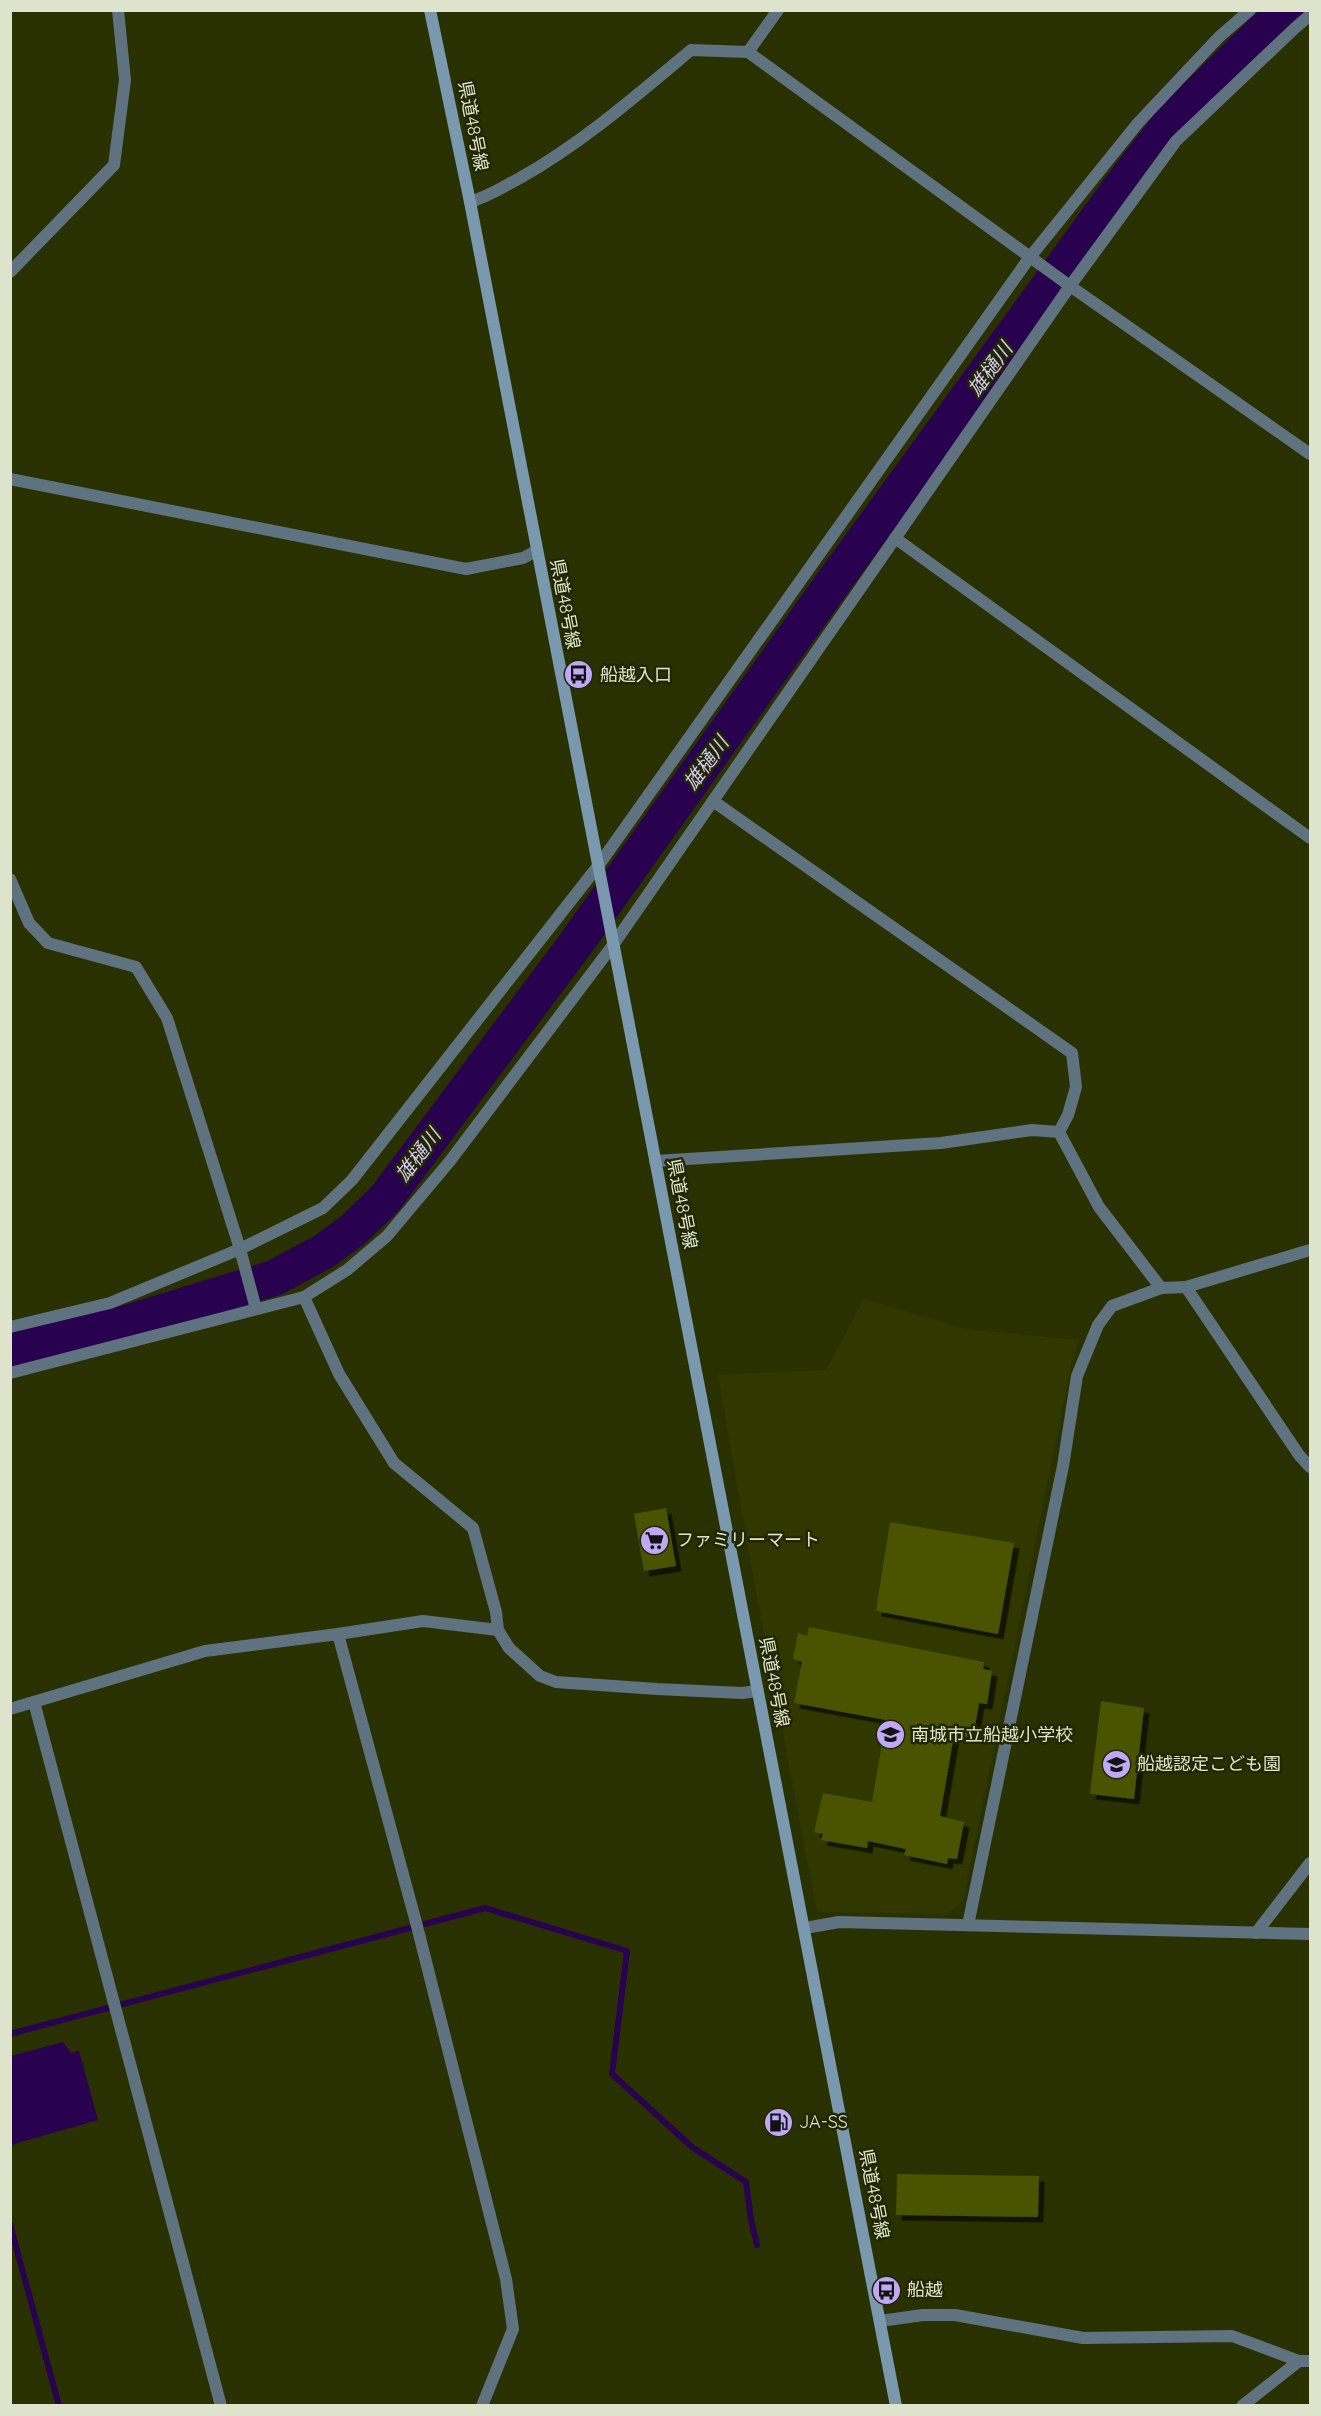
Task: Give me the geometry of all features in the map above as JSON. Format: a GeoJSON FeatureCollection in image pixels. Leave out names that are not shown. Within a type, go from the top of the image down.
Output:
{"type":"FeatureCollection","features":[{"type":"Feature","properties":{"kind":"main road","name":"県道48号線"},"geometry":{"type":"LineString","coordinates":[[430,10],[470,202],[896,2406]]}},
{"type":"Feature","properties":{"kind":"street"},"geometry":{"type":"LineString","coordinates":[[10,273],[114,165],[125,80],[118,10]]}},
{"type":"Feature","properties":{"kind":"street"},"geometry":{"type":"LineString","coordinates":[[748,52],[778,10]]}},
{"type":"Feature","properties":{"kind":"street"},"geometry":{"type":"LineString","coordinates":[[10,1327],[110,1303],[240,1249],[323,1208],[352,1180],[598,866],[1030,257],[1138,123],[1219,37],[1250,10]]}},
{"type":"Feature","properties":{"kind":"street"},"geometry":{"type":"LineString","coordinates":[[10,1373],[304,1297],[347,1270],[387,1236],[450,1161],[613,945],[1070,286],[1176,141],[1311,15]]}},
{"type":"Feature","properties":{"kind":"street"},"geometry":{"type":"LineString","coordinates":[[470,202],[483,198],[543,165],[586,136],[691,50],[748,52],[1070,286],[1311,454]]}},
{"type":"Feature","properties":{"kind":"street"},"geometry":{"type":"LineString","coordinates":[[10,479],[466,569],[523,558],[536,551]]}},
{"type":"Feature","properties":{"kind":"street"},"geometry":{"type":"LineString","coordinates":[[895,537],[1311,838]]}},
{"type":"Feature","properties":{"kind":"street"},"geometry":{"type":"LineString","coordinates":[[713,801],[1072,1053],[1076,1087],[1068,1115],[1059,1132]]}},
{"type":"Feature","properties":{"kind":"street"},"geometry":{"type":"LineString","coordinates":[[10,879],[29,923],[48,943],[136,967],[168,1018],[240,1249],[256,1309]]}},
{"type":"Feature","properties":{"kind":"street"},"geometry":{"type":"LineString","coordinates":[[655,1161],[941,1143],[1032,1130],[1059,1132]]}},
{"type":"Feature","properties":{"kind":"street"},"geometry":{"type":"LineString","coordinates":[[1059,1132],[1099,1207],[1161,1288]]}},
{"type":"Feature","properties":{"kind":"street"},"geometry":{"type":"LineString","coordinates":[[968,1925],[1063,1466],[1077,1376],[1098,1325],[1112,1306],[1161,1288],[1186,1287],[1311,1250]]}},
{"type":"Feature","properties":{"kind":"street"},"geometry":{"type":"LineString","coordinates":[[1186,1287],[1299,1455],[1311,1467]]}},
{"type":"Feature","properties":{"kind":"street"},"geometry":{"type":"LineString","coordinates":[[304,1297],[339,1374],[394,1463],[473,1528],[496,1612],[498,1630],[509,1648],[540,1676],[556,1682],[742,1693],[757,1691]]}},
{"type":"Feature","properties":{"kind":"street"},"geometry":{"type":"LineString","coordinates":[[10,1709],[205,1651],[423,1621],[498,1630]]}},
{"type":"Feature","properties":{"kind":"street"},"geometry":{"type":"LineString","coordinates":[[338,1634],[417,1926],[506,2279],[513,2329],[482,2406]]}},
{"type":"Feature","properties":{"kind":"street"},"geometry":{"type":"LineString","coordinates":[[34,1702],[221,2406]]}},
{"type":"Feature","properties":{"kind":"street"},"geometry":{"type":"LineString","coordinates":[[1256,1933],[1265,1918],[1311,1863]]}},
{"type":"Feature","properties":{"kind":"street"},"geometry":{"type":"LineString","coordinates":[[805,1928],[839,1922],[1311,1934]]}},
{"type":"Feature","properties":{"kind":"street"},"geometry":{"type":"LineString","coordinates":[[880,2321],[923,2315],[955,2315],[1083,2338],[1232,2336],[1305,2361]]}},
{"type":"Feature","properties":{"kind":"street"},"geometry":{"type":"LineString","coordinates":[[1242,2406],[1305,2361]]}},
{"type":"Feature","properties":{"kind":"shaded area","name":"南城市立船越小学校"},"geometry":{"type":"Polygon","coordinates":[[[864,1299],[965,1329],[1079,1340],[1072,1361],[963,1900],[948,1914],[817,1912],[752,1570],[718,1375],[826,1370],[864,1299]]]}},
{"type":"Feature","properties":{"kind":"shaded area"},"geometry":{"type":"Polygon","coordinates":[[[63,2042],[71,2053],[79,2051],[98,2120],[11,2145],[11,2056],[63,2042]]]}},
{"type":"Feature","properties":{"kind":"building","name":"ファミリーマート"},"geometry":{"type":"Polygon","coordinates":[[[666,1508],[676,1566],[644,1571],[634,1514],[666,1508]]]}},
{"type":"Feature","properties":{"kind":"building"},"geometry":{"type":"Polygon","coordinates":[[[890,1522],[1014,1543],[998,1634],[876,1611],[890,1522]]]}},
{"type":"Feature","properties":{"kind":"building"},"geometry":{"type":"Polygon","coordinates":[[[809,1627],[984,1662],[983,1669],[992,1671],[987,1704],[979,1703],[973,1738],[954,1735],[940,1816],[964,1822],[957,1859],[948,1858],[947,1864],[904,1855],[906,1849],[868,1841],[867,1848],[821,1840],[823,1834],[814,1832],[823,1793],[872,1802],[886,1720],[794,1703],[802,1662],[793,1659],[798,1633],[807,1636],[809,1627]]]}},
{"type":"Feature","properties":{"kind":"building"},"geometry":{"type":"Polygon","coordinates":[[[1101,1701],[1144,1708],[1134,1799],[1090,1794],[1101,1701]]]}},
{"type":"Feature","properties":{"kind":"building"},"geometry":{"type":"Polygon","coordinates":[[[897,2174],[1039,2176],[1038,2217],[896,2215],[897,2174]]]}},
{"type":"Feature","properties":{"kind":"waterway","name":"雄樋川"},"geometry":{"type":"LineString","coordinates":[[10,1351],[130,1322],[274,1278],[323,1252],[354,1229],[385,1199],[574,946],[827,591],[1120,188],[1174,118],[1285,10]]}},
{"type":"Feature","properties":{"kind":"waterway"},"geometry":{"type":"LineString","coordinates":[[10,2034],[485,1908],[627,1951],[612,2074],[692,2147],[746,2182],[757,2245]]}},
{"type":"Feature","properties":{"kind":"waterway"},"geometry":{"type":"LineString","coordinates":[[10,2224],[59,2406]]}},
{"type":"Feature","properties":{"kind":"place","name":"船越入口"},"geometry":{"type":"Point","coordinates":[579,675]}},
{"type":"Feature","properties":{"kind":"place","name":"ファミリーマート"},"geometry":{"type":"Point","coordinates":[655,1540]}},
{"type":"Feature","properties":{"kind":"place","name":"南城市立船越小学校"},"geometry":{"type":"Point","coordinates":[890,1735]}},
{"type":"Feature","properties":{"kind":"place","name":"船越認定こども園"},"geometry":{"type":"Point","coordinates":[1116,1764]}},
{"type":"Feature","properties":{"kind":"place","name":"JA-SS"},"geometry":{"type":"Point","coordinates":[778,2122]}},
{"type":"Feature","properties":{"kind":"place","name":"船越"},"geometry":{"type":"Point","coordinates":[886,2290]}}]}
